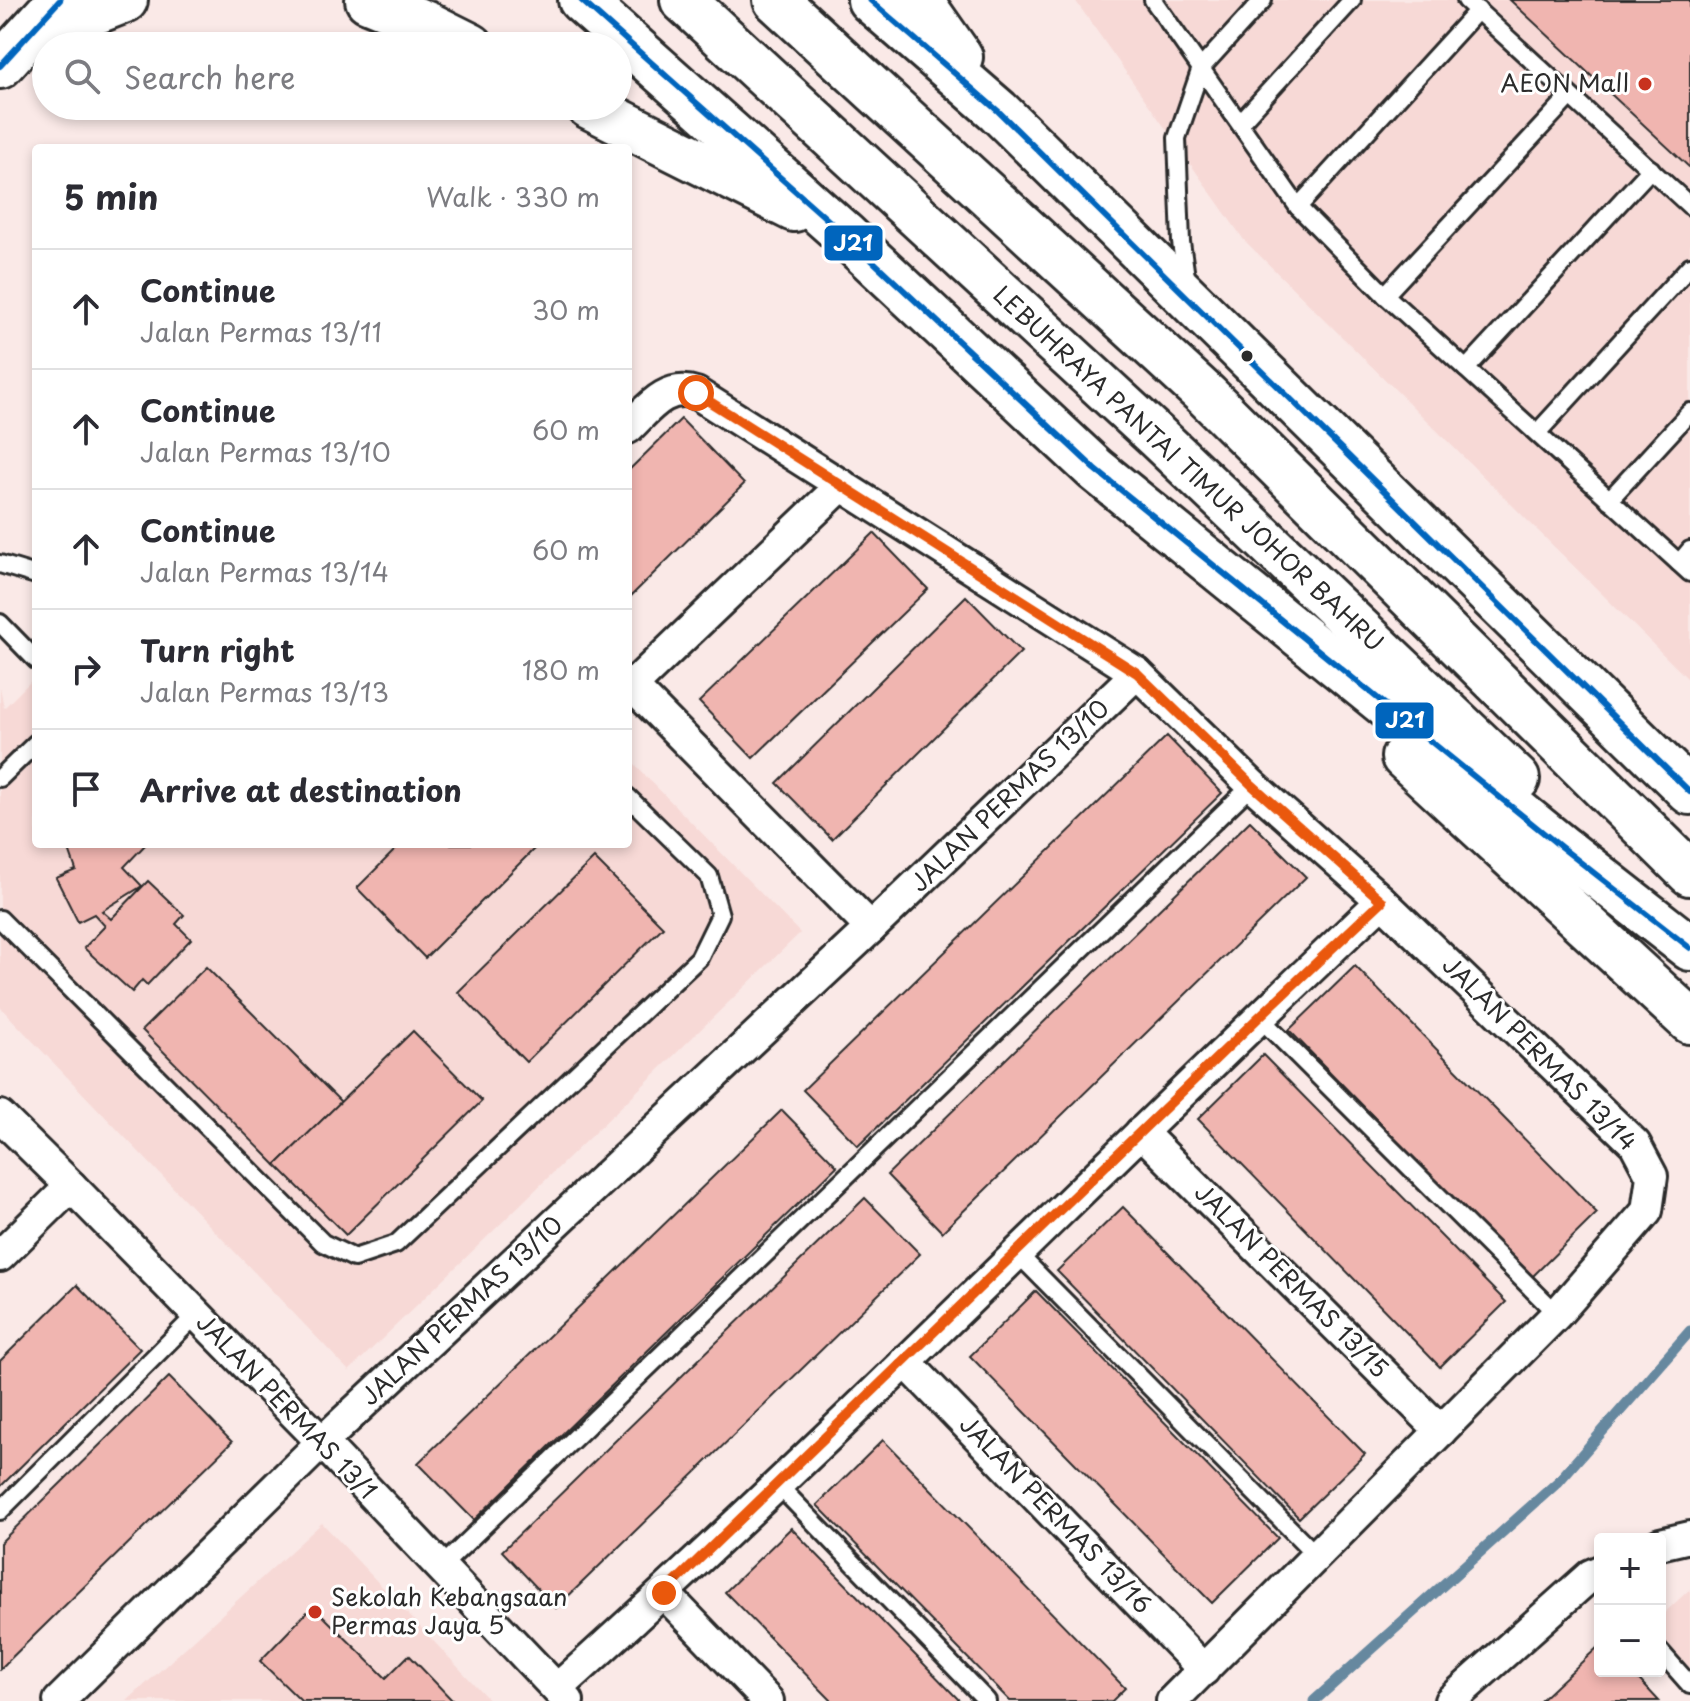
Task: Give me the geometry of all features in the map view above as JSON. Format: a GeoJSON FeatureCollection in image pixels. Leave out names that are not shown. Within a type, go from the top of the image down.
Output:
{"type":"FeatureCollection","features":[{"type":"Feature","properties":{"kind":"main road"},"geometry":{"type":"LineString","coordinates":[[12,53],[60,0]]}},
{"type":"Feature","properties":{"kind":"main road"},"geometry":{"type":"LineString","coordinates":[[57,32],[125,0]]}},
{"type":"Feature","properties":{"kind":"main road"},"geometry":{"type":"LineString","coordinates":[[368,0],[443,32]]}},
{"type":"Feature","properties":{"kind":"main road"},"geometry":{"type":"LineString","coordinates":[[581,0],[617,32]]}},
{"type":"Feature","properties":{"kind":"main road"},"geometry":{"type":"LineString","coordinates":[[776,0],[1207,396],[1690,873]]}},
{"type":"Feature","properties":{"kind":"main road"},"geometry":{"type":"LineString","coordinates":[[870,0],[998,111],[1690,792]]}},
{"type":"Feature","properties":{"kind":"main road"},"geometry":{"type":"LineString","coordinates":[[920,0],[998,111]]}},
{"type":"Feature","properties":{"kind":"main road","name":"LEBUHRAYA PANTAI TIMUR JOHOR BAHRU"},"geometry":{"type":"LineString","coordinates":[[697,14],[1157,437],[1690,945]]}},
{"type":"Feature","properties":{"kind":"main road"},"geometry":{"type":"LineString","coordinates":[[12,53],[32,44]]}},
{"type":"Feature","properties":{"kind":"main road"},"geometry":{"type":"LineString","coordinates":[[632,45],[846,236],[1095,469],[1561,847],[1690,945]]}},
{"type":"Feature","properties":{"kind":"main road"},"geometry":{"type":"LineString","coordinates":[[617,120],[846,236]]}},
{"type":"Feature","properties":{"kind":"main road"},"geometry":{"type":"LineString","coordinates":[[1095,469],[1164,551],[1449,796],[1690,1021]]}},
{"type":"Feature","properties":{"kind":"street"},"geometry":{"type":"LineString","coordinates":[[632,424],[662,396],[673,390],[685,389],[696,393],[1137,673]]}},
{"type":"Feature","properties":{"kind":"street"},"geometry":{"type":"LineString","coordinates":[[632,682],[842,485]]}},
{"type":"Feature","properties":{"kind":"street","name":"JALAN PERMAS 13/14"},"geometry":{"type":"LineString","coordinates":[[1137,673],[1252,785],[1382,901],[1635,1144],[1652,1176],[1647,1211],[1557,1314],[1172,1701]]}},
{"type":"Feature","properties":{"kind":"street","name":"JALAN PERMAS 13/10"},"geometry":{"type":"LineString","coordinates":[[59,1701],[322,1442],[871,928],[1137,673]]}},
{"type":"Feature","properties":{"kind":"street"},"geometry":{"type":"LineString","coordinates":[[632,686],[871,928]]}},
{"type":"Feature","properties":{"kind":"street"},"geometry":{"type":"LineString","coordinates":[[562,1695],[1016,1252],[1382,901]]}},
{"type":"Feature","properties":{"kind":"street","name":"JALAN PERMAS 13/1"},"geometry":{"type":"LineString","coordinates":[[0,1116],[322,1442],[562,1695]]}},
{"type":"Feature","properties":{"kind":"street","name":"JALAN PERMAS 13/15"},"geometry":{"type":"LineString","coordinates":[[1141,1132],[1441,1431]]}},
{"type":"Feature","properties":{"kind":"street"},"geometry":{"type":"LineString","coordinates":[[0,1256],[71,1186]]}},
{"type":"Feature","properties":{"kind":"street","name":"JALAN PERMAS 13/16"},"geometry":{"type":"LineString","coordinates":[[905,1361],[1204,1670]]}},
{"type":"Feature","properties":{"kind":"street"},"geometry":{"type":"LineString","coordinates":[[1666,1543],[1690,1537]]}},
{"type":"Feature","properties":{"kind":"street"},"geometry":{"type":"LineString","coordinates":[[1467,1695],[1594,1580]]}},
{"type":"Feature","properties":{"kind":"street"},"geometry":{"type":"LineString","coordinates":[[664,1593],[768,1701]]}},
{"type":"Feature","properties":{"kind":"lane"},"geometry":{"type":"LineString","coordinates":[[1153,0],[1298,207],[1385,295],[1609,500],[1686,562]]}},
{"type":"Feature","properties":{"kind":"lane"},"geometry":{"type":"LineString","coordinates":[[1190,301],[1181,242],[1177,138],[1201,68],[1263,0]]}},
{"type":"Feature","properties":{"kind":"lane"},"geometry":{"type":"LineString","coordinates":[[1240,123],[1352,0]]}},
{"type":"Feature","properties":{"kind":"lane"},"geometry":{"type":"LineString","coordinates":[[1298,207],[1472,5],[1690,206]]}},
{"type":"Feature","properties":{"kind":"lane"},"geometry":{"type":"LineString","coordinates":[[1385,295],[1570,96]]}},
{"type":"Feature","properties":{"kind":"lane"},"geometry":{"type":"LineString","coordinates":[[1466,369],[1651,169]]}},
{"type":"Feature","properties":{"kind":"lane"},"geometry":{"type":"LineString","coordinates":[[1537,433],[1690,266]]}},
{"type":"Feature","properties":{"kind":"lane"},"geometry":{"type":"LineString","coordinates":[[1609,500],[1690,412]]}},
{"type":"Feature","properties":{"kind":"lane"},"geometry":{"type":"LineString","coordinates":[[0,564],[32,574]]}},
{"type":"Feature","properties":{"kind":"lane"},"geometry":{"type":"LineString","coordinates":[[0,623],[32,656]]}},
{"type":"Feature","properties":{"kind":"lane"},"geometry":{"type":"LineString","coordinates":[[0,778],[32,747]]}},
{"type":"Feature","properties":{"kind":"lane"},"geometry":{"type":"LineString","coordinates":[[441,1567],[1252,785]]}},
{"type":"Feature","properties":{"kind":"lane"},"geometry":{"type":"LineString","coordinates":[[0,919],[323,1243],[354,1258],[396,1244],[699,958],[720,915],[709,876],[632,801]]}},
{"type":"Feature","properties":{"kind":"lane"},"geometry":{"type":"LineString","coordinates":[[1259,1017],[1557,1314]]}},
{"type":"Feature","properties":{"kind":"lane"},"geometry":{"type":"LineString","coordinates":[[1016,1252],[1317,1556]]}},
{"type":"Feature","properties":{"kind":"lane"},"geometry":{"type":"LineString","coordinates":[[0,1511],[196,1315]]}},
{"type":"Feature","properties":{"kind":"lane"},"geometry":{"type":"LineString","coordinates":[[777,1484],[987,1701]]}},
{"type":"Feature","properties":{"kind":"lane"},"geometry":{"type":"LineString","coordinates":[[1666,1658],[1690,1685]]}},
{"type":"Feature","properties":{"kind":"shaded area"},"geometry":{"type":"Polygon","coordinates":[[[1075,0],[1690,0],[1690,681],[1244,240],[1075,0]]]}},
{"type":"Feature","properties":{"kind":"shaded area"},"geometry":{"type":"Polygon","coordinates":[[[32,680],[32,848],[632,848],[632,762],[800,933],[349,1371],[0,1007],[0,687],[4,708],[32,680]]]}},
{"type":"Feature","properties":{"kind":"shaded area","name":"Sekolah Kebangsaan Permas Jaya 5"},"geometry":{"type":"Polygon","coordinates":[[[322,1523],[490,1701],[127,1701],[322,1523]]]}},
{"type":"Feature","properties":{"kind":"shaded area"},"geometry":{"type":"Polygon","coordinates":[[[1690,1589],[1690,1672],[1666,1646],[1666,1611],[1690,1589]]]}},
{"type":"Feature","properties":{"kind":"building","name":"AEON Mall"},"geometry":{"type":"Polygon","coordinates":[[[1510,0],[1690,0],[1690,168],[1510,0]]]}},
{"type":"Feature","properties":{"kind":"building"},"geometry":{"type":"Polygon","coordinates":[[[681,419],[744,484],[632,595],[632,467],[681,419]]]}},
{"type":"Feature","properties":{"kind":"building"},"geometry":{"type":"Polygon","coordinates":[[[874,533],[928,589],[753,758],[699,702],[874,533]]]}},
{"type":"Feature","properties":{"kind":"building"},"geometry":{"type":"Polygon","coordinates":[[[966,596],[1021,652],[832,839],[777,783],[966,596]]]}},
{"type":"Feature","properties":{"kind":"building"},"geometry":{"type":"Polygon","coordinates":[[[1167,736],[1222,793],[858,1146],[803,1090],[1167,736]]]}},
{"type":"Feature","properties":{"kind":"building"},"geometry":{"type":"Polygon","coordinates":[[[1250,821],[1306,877],[942,1232],[887,1175],[1250,821]]]}},
{"type":"Feature","properties":{"kind":"building"},"geometry":{"type":"Polygon","coordinates":[[[68,848],[142,848],[124,867],[142,886],[102,911],[111,919],[148,881],[184,915],[176,924],[191,939],[147,985],[142,980],[132,992],[84,948],[105,926],[94,914],[78,922],[56,878],[76,870],[68,848]]]}},
{"type":"Feature","properties":{"kind":"building"},"geometry":{"type":"Polygon","coordinates":[[[397,848],[535,848],[425,958],[357,888],[397,848]]]}},
{"type":"Feature","properties":{"kind":"building"},"geometry":{"type":"Polygon","coordinates":[[[594,858],[663,927],[526,1062],[458,992],[594,858]]]}},
{"type":"Feature","properties":{"kind":"building"},"geometry":{"type":"Polygon","coordinates":[[[1355,966],[1597,1213],[1531,1278],[1289,1030],[1355,966]]]}},
{"type":"Feature","properties":{"kind":"building"},"geometry":{"type":"Polygon","coordinates":[[[206,967],[341,1102],[276,1165],[142,1030],[206,967]]]}},
{"type":"Feature","properties":{"kind":"building"},"geometry":{"type":"Polygon","coordinates":[[[413,1031],[482,1101],[346,1235],[276,1165],[413,1031]]]}},
{"type":"Feature","properties":{"kind":"building"},"geometry":{"type":"Polygon","coordinates":[[[1263,1055],[1506,1302],[1440,1367],[1198,1119],[1263,1055]]]}},
{"type":"Feature","properties":{"kind":"building"},"geometry":{"type":"Polygon","coordinates":[[[782,1110],[837,1166],[474,1520],[418,1463],[782,1110]]]}},
{"type":"Feature","properties":{"kind":"building"},"geometry":{"type":"Polygon","coordinates":[[[865,1198],[920,1254],[556,1608],[502,1551],[865,1198]]]}},
{"type":"Feature","properties":{"kind":"building"},"geometry":{"type":"Polygon","coordinates":[[[1123,1207],[1365,1454],[1299,1518],[1057,1271],[1123,1207]]]}},
{"type":"Feature","properties":{"kind":"building"},"geometry":{"type":"Polygon","coordinates":[[[77,1285],[140,1349],[0,1487],[0,1361],[77,1285]]]}},
{"type":"Feature","properties":{"kind":"building"},"geometry":{"type":"Polygon","coordinates":[[[1036,1291],[1278,1538],[1212,1603],[970,1356],[1036,1291]]]}},
{"type":"Feature","properties":{"kind":"building"},"geometry":{"type":"Polygon","coordinates":[[[169,1377],[232,1442],[0,1669],[0,1543],[169,1377]]]}},
{"type":"Feature","properties":{"kind":"building"},"geometry":{"type":"Polygon","coordinates":[[[883,1440],[1125,1688],[1112,1701],[1010,1701],[817,1505],[883,1440]]]}},
{"type":"Feature","properties":{"kind":"building"},"geometry":{"type":"Polygon","coordinates":[[[791,1528],[960,1701],[832,1701],[725,1592],[791,1528]]]}},
{"type":"Feature","properties":{"kind":"building"},"geometry":{"type":"Polygon","coordinates":[[[313,1606],[386,1678],[409,1655],[453,1701],[301,1701],[260,1661],[313,1606]]]}},
{"type":"Feature","properties":{"kind":"building"},"geometry":{"type":"Polygon","coordinates":[[[1594,1651],[1594,1677],[1637,1677],[1659,1701],[1540,1701],[1594,1651]]]}},
{"type":"Feature","properties":{"kind":"waterway"},"geometry":{"type":"LineString","coordinates":[[1314,1701],[1558,1482],[1690,1331]]}},
{"type":"Feature","properties":{"kind":"transit line","name":"J21"},"geometry":{"type":"LineString","coordinates":[[0,66],[60,0]]}},
{"type":"Feature","properties":{"kind":"transit line","name":"J21"},"geometry":{"type":"LineString","coordinates":[[581,0],[617,32]]}},
{"type":"Feature","properties":{"kind":"transit line","name":"J21"},"geometry":{"type":"LineString","coordinates":[[870,0],[998,111],[1690,792]]}},
{"type":"Feature","properties":{"kind":"transit line","name":"J21"},"geometry":{"type":"LineString","coordinates":[[632,45],[846,236],[1095,469],[1690,948]]}},
{"type":"Feature","properties":{"kind":"place","name":"AEON Mall"},"geometry":{"type":"Point","coordinates":[1645,84]}},
{"type":"Feature","properties":{"kind":"place","name":"Sekolah Kebangsaan Permas Jaya 5"},"geometry":{"type":"Point","coordinates":[315,1612]}},
{"type":"Feature","properties":{"kind":"route"},"geometry":{"type":"LineString","coordinates":[[664,1593],[1382,901],[1252,785],[1137,673],[696,393]]}}]}
